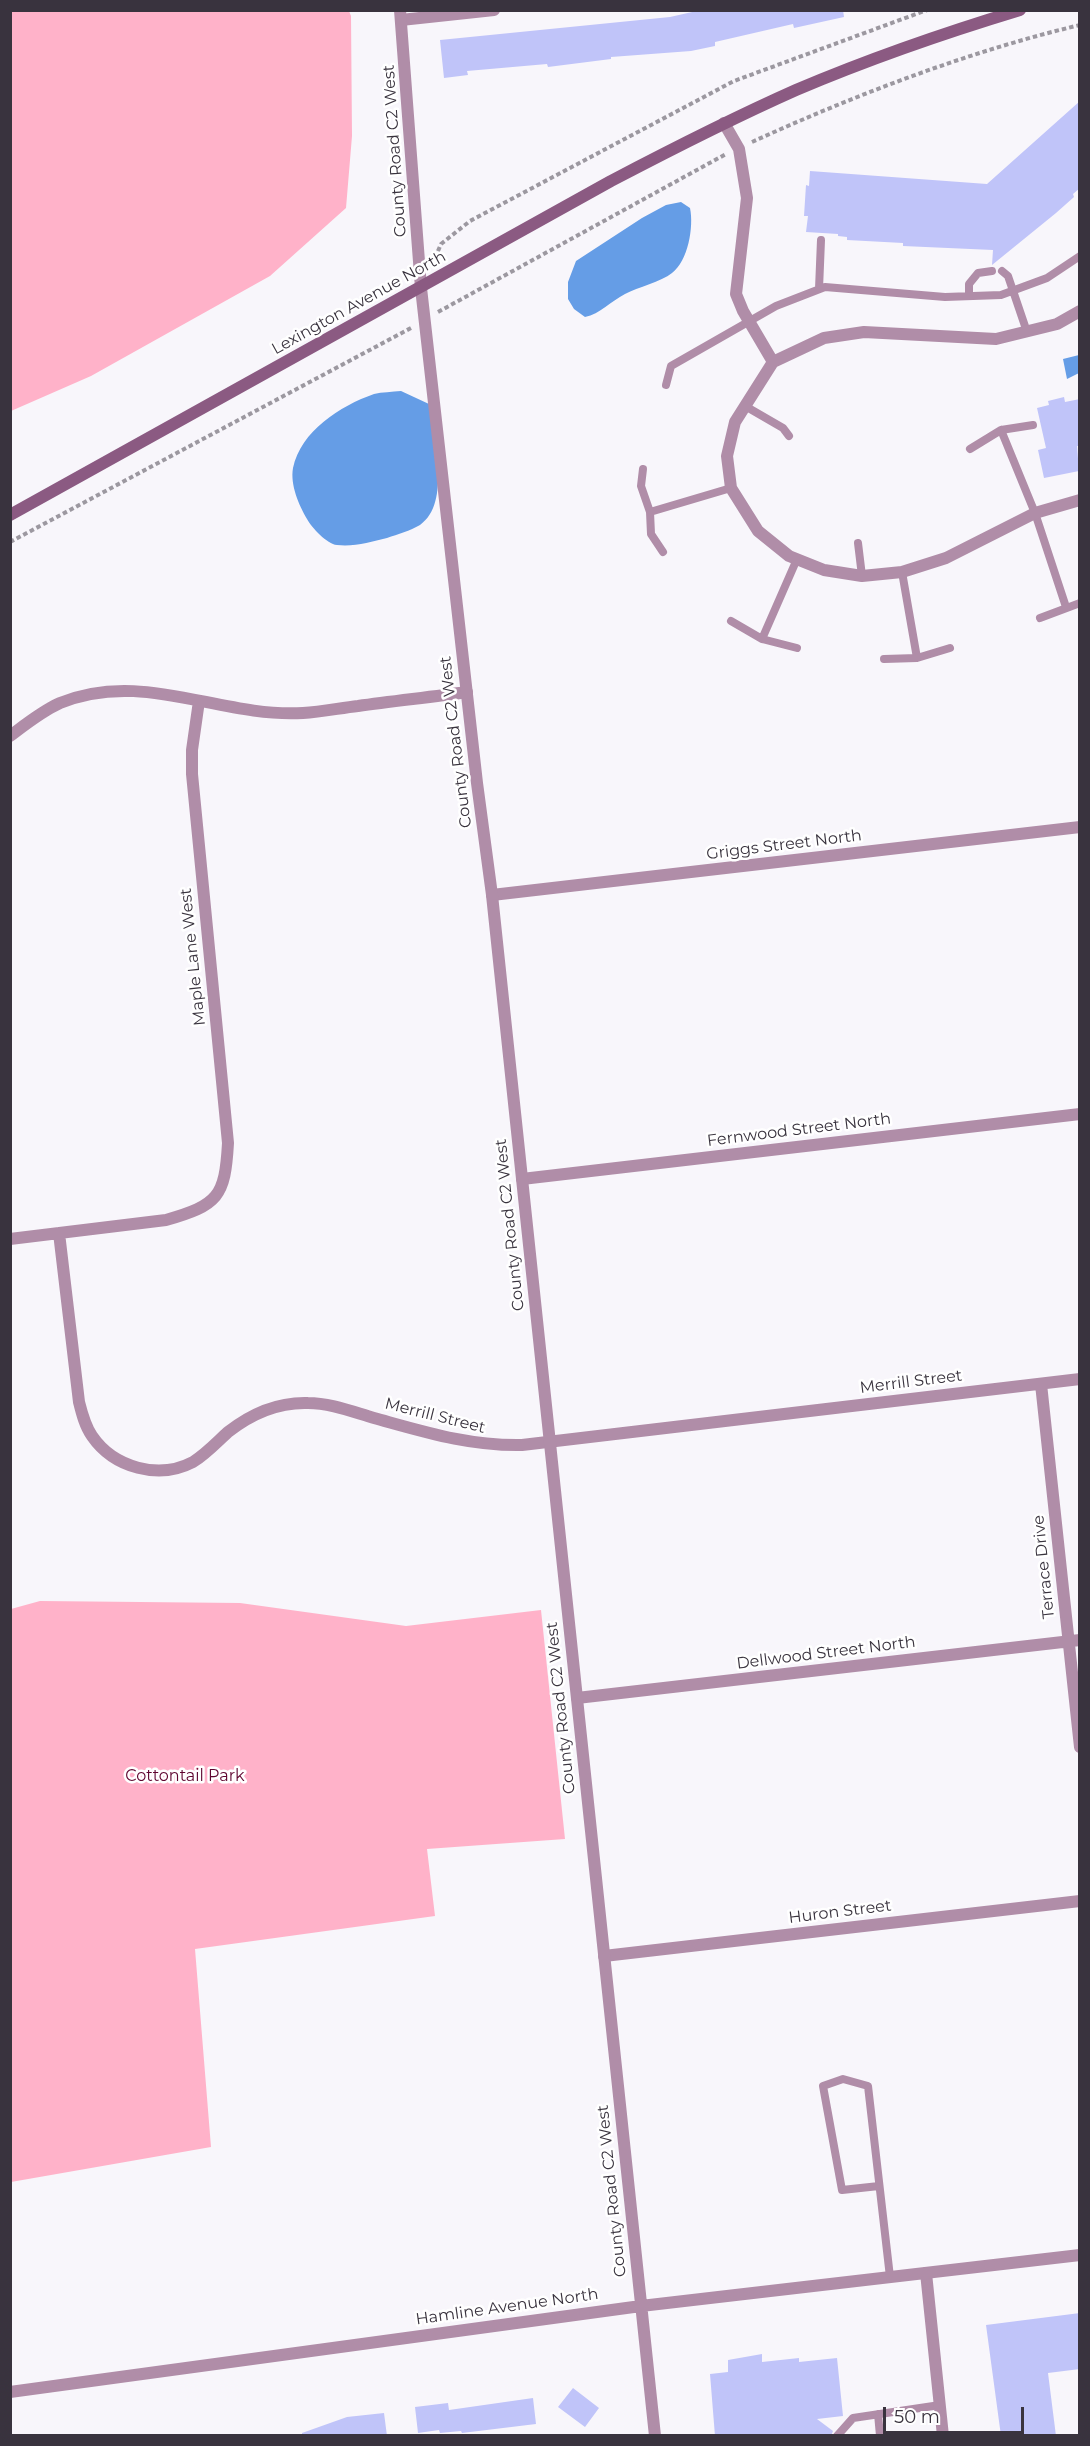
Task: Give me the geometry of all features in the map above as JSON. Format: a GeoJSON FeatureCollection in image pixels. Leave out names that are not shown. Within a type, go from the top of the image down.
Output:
{"type":"FeatureCollection","features":[{"type":"Feature","properties":{"kind":"main road","name":"Lexington Avenue North"},"geometry":{"type":"LineString","coordinates":[[10,515],[611,181],[724,123],[797,90],[894,52],[1020,10]]}},
{"type":"Feature","properties":{"kind":"street"},"geometry":{"type":"LineString","coordinates":[[400,15],[494,10]]}},
{"type":"Feature","properties":{"kind":"street","name":"County Road C2 West"},"geometry":{"type":"LineString","coordinates":[[400,15],[425,320],[492,895],[655,2436]]}},
{"type":"Feature","properties":{"kind":"street"},"geometry":{"type":"LineString","coordinates":[[724,123],[739,149],[747,198],[736,294],[749,322],[773,362]]}},
{"type":"Feature","properties":{"kind":"street"},"geometry":{"type":"LineString","coordinates":[[1080,311],[1057,324],[996,339],[864,332],[824,338],[773,362],[735,422],[727,456],[731,488],[758,531],[796,560],[824,570],[862,576],[902,572],[946,558],[1035,513],[1080,500]]}},
{"type":"Feature","properties":{"kind":"street"},"geometry":{"type":"LineString","coordinates":[[10,736],[33,718],[59,704],[116,689],[158,692],[268,712],[303,713],[467,692]]}},
{"type":"Feature","properties":{"kind":"street","name":"Maple Lane West"},"geometry":{"type":"LineString","coordinates":[[59,1233],[166,1220],[191,1213],[207,1204],[222,1189],[228,1143],[192,774],[192,750],[199,701]]}},
{"type":"Feature","properties":{"kind":"street","name":"Griggs Street North"},"geometry":{"type":"LineString","coordinates":[[492,895],[1080,827]]}},
{"type":"Feature","properties":{"kind":"street","name":"Fernwood Street North"},"geometry":{"type":"LineString","coordinates":[[522,1179],[1080,1114]]}},
{"type":"Feature","properties":{"kind":"street"},"geometry":{"type":"LineString","coordinates":[[10,1239],[59,1233]]}},
{"type":"Feature","properties":{"kind":"street","name":"Merrill Street"},"geometry":{"type":"LineString","coordinates":[[59,1233],[83,1420],[91,1436],[104,1451],[120,1462],[138,1469],[157,1471],[193,1462],[245,1419],[267,1409],[288,1404],[309,1402],[334,1407],[462,1442],[491,1446],[550,1442],[1080,1379]]}},
{"type":"Feature","properties":{"kind":"street","name":"Terrace Drive"},"geometry":{"type":"LineString","coordinates":[[1041,1383],[1074,1640],[1080,1747]]}},
{"type":"Feature","properties":{"kind":"street","name":"Dellwood Street North"},"geometry":{"type":"LineString","coordinates":[[577,1698],[1074,1640]]}},
{"type":"Feature","properties":{"kind":"street","name":"Huron Street"},"geometry":{"type":"LineString","coordinates":[[604,1956],[1080,1901]]}},
{"type":"Feature","properties":{"kind":"street","name":"Hamline Avenue North"},"geometry":{"type":"LineString","coordinates":[[10,2392],[641,2306],[1080,2255]]}},
{"type":"Feature","properties":{"kind":"street"},"geometry":{"type":"LineString","coordinates":[[926,2273],[943,2436]]}},
{"type":"Feature","properties":{"kind":"lane"},"geometry":{"type":"LineString","coordinates":[[819,289],[822,240]]}},
{"type":"Feature","properties":{"kind":"lane"},"geometry":{"type":"LineString","coordinates":[[666,385],[671,366],[776,306],[825,286],[945,297],[1002,295],[1047,279],[1080,256]]}},
{"type":"Feature","properties":{"kind":"lane"},"geometry":{"type":"LineString","coordinates":[[969,296],[969,284],[978,273],[992,271]]}},
{"type":"Feature","properties":{"kind":"lane"},"geometry":{"type":"LineString","coordinates":[[1002,271],[1008,276],[1014,291],[1026,332]]}},
{"type":"Feature","properties":{"kind":"lane"},"geometry":{"type":"LineString","coordinates":[[745,406],[783,428],[789,436]]}},
{"type":"Feature","properties":{"kind":"lane"},"geometry":{"type":"LineString","coordinates":[[970,449],[1001,430],[1033,425]]}},
{"type":"Feature","properties":{"kind":"lane"},"geometry":{"type":"LineString","coordinates":[[1001,430],[1035,513],[1066,607]]}},
{"type":"Feature","properties":{"kind":"lane"},"geometry":{"type":"LineString","coordinates":[[643,469],[641,486],[650,512],[651,534],[663,552]]}},
{"type":"Feature","properties":{"kind":"lane"},"geometry":{"type":"LineString","coordinates":[[650,512],[731,488]]}},
{"type":"Feature","properties":{"kind":"lane"},"geometry":{"type":"LineString","coordinates":[[858,543],[862,576]]}},
{"type":"Feature","properties":{"kind":"lane"},"geometry":{"type":"LineString","coordinates":[[762,639],[796,560]]}},
{"type":"Feature","properties":{"kind":"lane"},"geometry":{"type":"LineString","coordinates":[[902,572],[917,658]]}},
{"type":"Feature","properties":{"kind":"lane"},"geometry":{"type":"LineString","coordinates":[[1040,618],[1080,603]]}},
{"type":"Feature","properties":{"kind":"lane"},"geometry":{"type":"LineString","coordinates":[[731,621],[762,639],[797,648]]}},
{"type":"Feature","properties":{"kind":"lane"},"geometry":{"type":"LineString","coordinates":[[884,659],[917,658],[950,648]]}},
{"type":"Feature","properties":{"kind":"lane"},"geometry":{"type":"LineString","coordinates":[[879,2187],[842,2190],[823,2086],[843,2079],[868,2086],[890,2277]]}},
{"type":"Feature","properties":{"kind":"lane"},"geometry":{"type":"LineString","coordinates":[[837,2436],[853,2418],[940,2405]]}},
{"type":"Feature","properties":{"kind":"lane"},"geometry":{"type":"LineString","coordinates":[[878,2414],[880,2436]]}},
{"type":"Feature","properties":{"kind":"path"},"geometry":{"type":"LineString","coordinates":[[433,261],[441,244],[470,221],[734,81],[927,10]]}},
{"type":"Feature","properties":{"kind":"path"},"geometry":{"type":"LineString","coordinates":[[10,542],[425,320],[709,162],[847,102],[968,57],[1080,25]]}},
{"type":"Feature","properties":{"kind":"green space"},"geometry":{"type":"Polygon","coordinates":[[[11,10],[349,11],[351,16],[352,136],[346,208],[270,276],[91,376],[11,411],[11,10]]]}},
{"type":"Feature","properties":{"kind":"green space","name":"Cottontail Park"},"geometry":{"type":"Polygon","coordinates":[[[40,1601],[240,1603],[406,1626],[541,1610],[565,1839],[427,1849],[435,1916],[195,1949],[211,2147],[11,2182],[11,1609],[40,1601]]]}},
{"type":"Feature","properties":{"kind":"water"},"geometry":{"type":"Polygon","coordinates":[[[681,202],[690,208],[691,224],[686,252],[678,268],[656,282],[625,294],[601,310],[585,317],[574,309],[568,299],[568,282],[576,261],[642,218],[666,205],[681,202]]]}},
{"type":"Feature","properties":{"kind":"water"},"geometry":{"type":"Polygon","coordinates":[[[1079,355],[1079,373],[1067,379],[1063,359],[1079,355]]]}},
{"type":"Feature","properties":{"kind":"water"},"geometry":{"type":"Polygon","coordinates":[[[401,391],[429,404],[438,468],[438,485],[430,515],[420,525],[387,538],[356,545],[333,544],[312,527],[298,501],[292,474],[297,455],[313,431],[348,405],[374,394],[401,391]]]}},
{"type":"Feature","properties":{"kind":"building"},"geometry":{"type":"Polygon","coordinates":[[[701,10],[843,10],[844,17],[794,28],[793,24],[715,42],[715,46],[691,51],[611,57],[611,59],[548,67],[547,64],[467,71],[468,75],[444,78],[440,40],[670,17],[701,10]]]}},
{"type":"Feature","properties":{"kind":"building"},"geometry":{"type":"Polygon","coordinates":[[[1080,101],[1080,188],[1073,194],[1074,197],[1056,213],[992,265],[993,250],[903,246],[903,243],[847,240],[847,237],[838,236],[838,234],[806,232],[808,216],[804,216],[806,185],[809,186],[810,171],[987,184],[1080,101]]]}},
{"type":"Feature","properties":{"kind":"building"},"geometry":{"type":"Polygon","coordinates":[[[1064,397],[1065,402],[1080,399],[1080,446],[1077,446],[1079,471],[1044,478],[1038,450],[1046,448],[1037,408],[1049,405],[1048,401],[1064,397]]]}},
{"type":"Feature","properties":{"kind":"building"},"geometry":{"type":"Polygon","coordinates":[[[1080,2313],[1080,2369],[1048,2373],[1056,2436],[1001,2436],[986,2325],[1080,2313]]]}},
{"type":"Feature","properties":{"kind":"building"},"geometry":{"type":"Polygon","coordinates":[[[762,2354],[762,2362],[799,2358],[799,2362],[837,2358],[843,2416],[817,2419],[833,2431],[831,2436],[715,2436],[710,2374],[728,2372],[728,2360],[762,2354]]]}},
{"type":"Feature","properties":{"kind":"building"},"geometry":{"type":"Polygon","coordinates":[[[573,2388],[599,2408],[585,2427],[558,2407],[573,2388]]]}},
{"type":"Feature","properties":{"kind":"building"},"geometry":{"type":"Polygon","coordinates":[[[533,2398],[536,2424],[462,2433],[461,2431],[440,2433],[439,2430],[418,2433],[415,2407],[448,2403],[449,2410],[533,2398]]]}},
{"type":"Feature","properties":{"kind":"building"},"geometry":{"type":"Polygon","coordinates":[[[384,2413],[387,2436],[302,2436],[302,2433],[347,2417],[384,2413]]]}}]}
